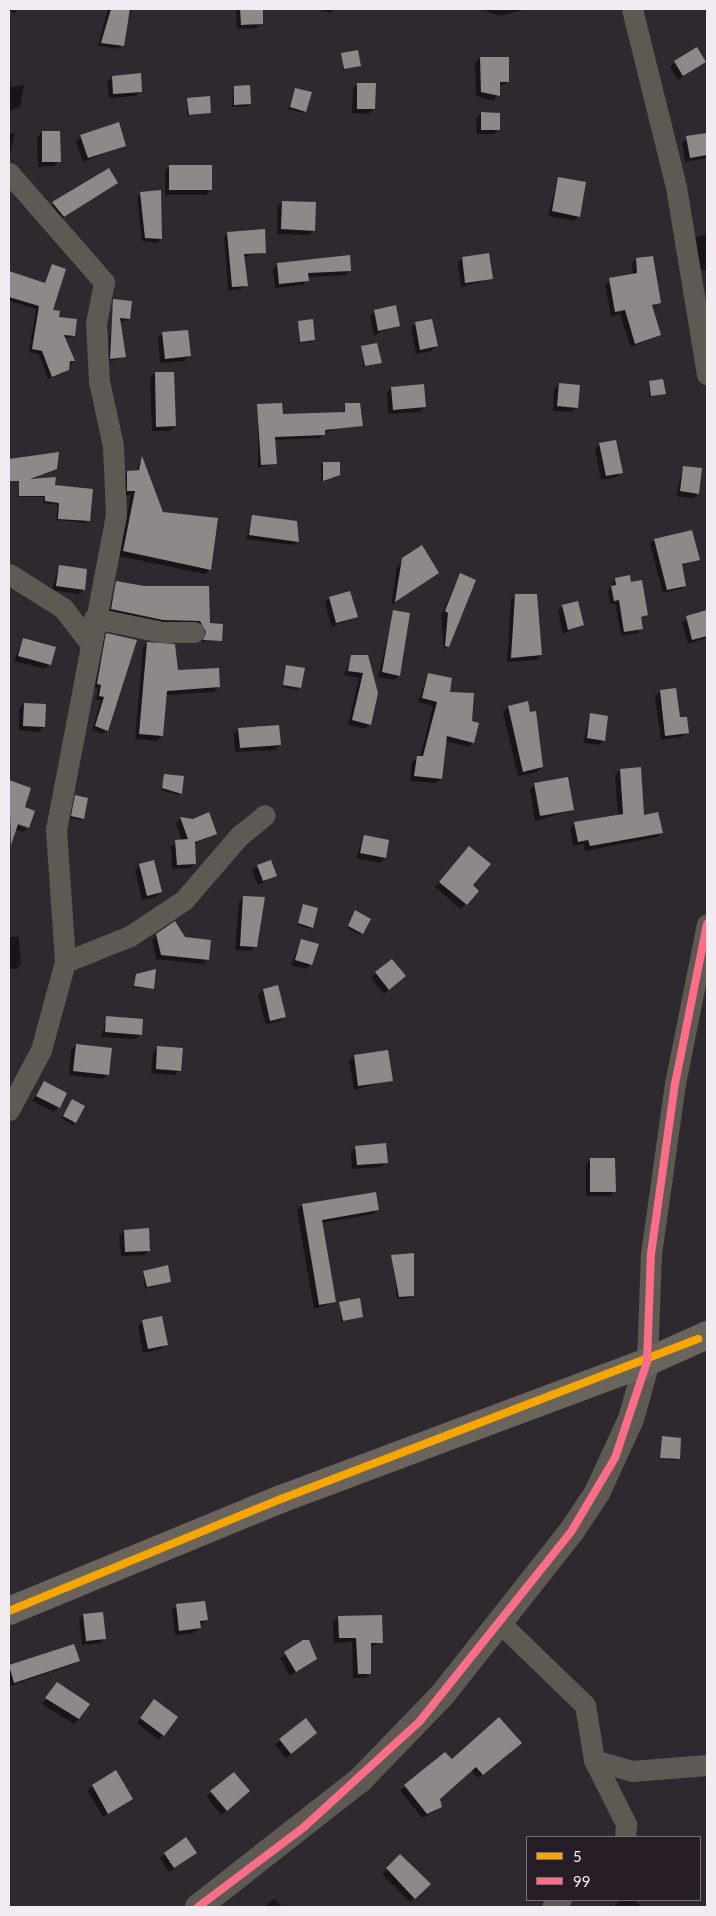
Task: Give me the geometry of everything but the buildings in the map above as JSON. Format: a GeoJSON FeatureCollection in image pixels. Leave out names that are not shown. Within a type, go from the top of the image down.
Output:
{"type":"FeatureCollection","features":[{"type":"Feature","properties":{"kind":"main road"},"geometry":{"type":"LineString","coordinates":[[9,1611],[281,1499],[646,1362],[707,1335]]}},
{"type":"Feature","properties":{"kind":"street"},"geometry":{"type":"LineString","coordinates":[[632,9],[676,187],[707,374]]}},
{"type":"Feature","properties":{"kind":"street"},"geometry":{"type":"LineString","coordinates":[[9,173],[104,282],[96,323],[99,381],[113,446],[116,515],[94,618],[56,829],[65,962],[41,1050],[9,1110]]}},
{"type":"Feature","properties":{"kind":"street"},"geometry":{"type":"LineString","coordinates":[[9,574],[63,608],[90,643]]}},
{"type":"Feature","properties":{"kind":"street"},"geometry":{"type":"LineString","coordinates":[[94,618],[162,632],[194,632]]}},
{"type":"Feature","properties":{"kind":"street"},"geometry":{"type":"LineString","coordinates":[[65,962],[130,936],[184,900],[239,836],[265,815]]}},
{"type":"Feature","properties":{"kind":"street"},"geometry":{"type":"LineString","coordinates":[[198,1907],[304,1827],[391,1752],[500,1623],[597,1492],[631,1419],[646,1362],[651,1254],[675,1084],[707,924]]}},
{"type":"Feature","properties":{"kind":"street"},"geometry":{"type":"LineString","coordinates":[[500,1623],[585,1705],[594,1760],[626,1824],[625,1836]]}},
{"type":"Feature","properties":{"kind":"street"},"geometry":{"type":"LineString","coordinates":[[594,1760],[632,1771],[707,1764]]}},
{"type":"Feature","properties":{"kind":"transit line","name":"99"},"geometry":{"type":"LineString","coordinates":[[198,1907],[304,1827],[420,1721],[571,1532],[615,1458],[647,1362],[651,1254],[675,1084],[707,924]]}},
{"type":"Feature","properties":{"kind":"transit line","name":"5"},"geometry":{"type":"LineString","coordinates":[[9,1611],[281,1499],[698,1339]]}}]}
